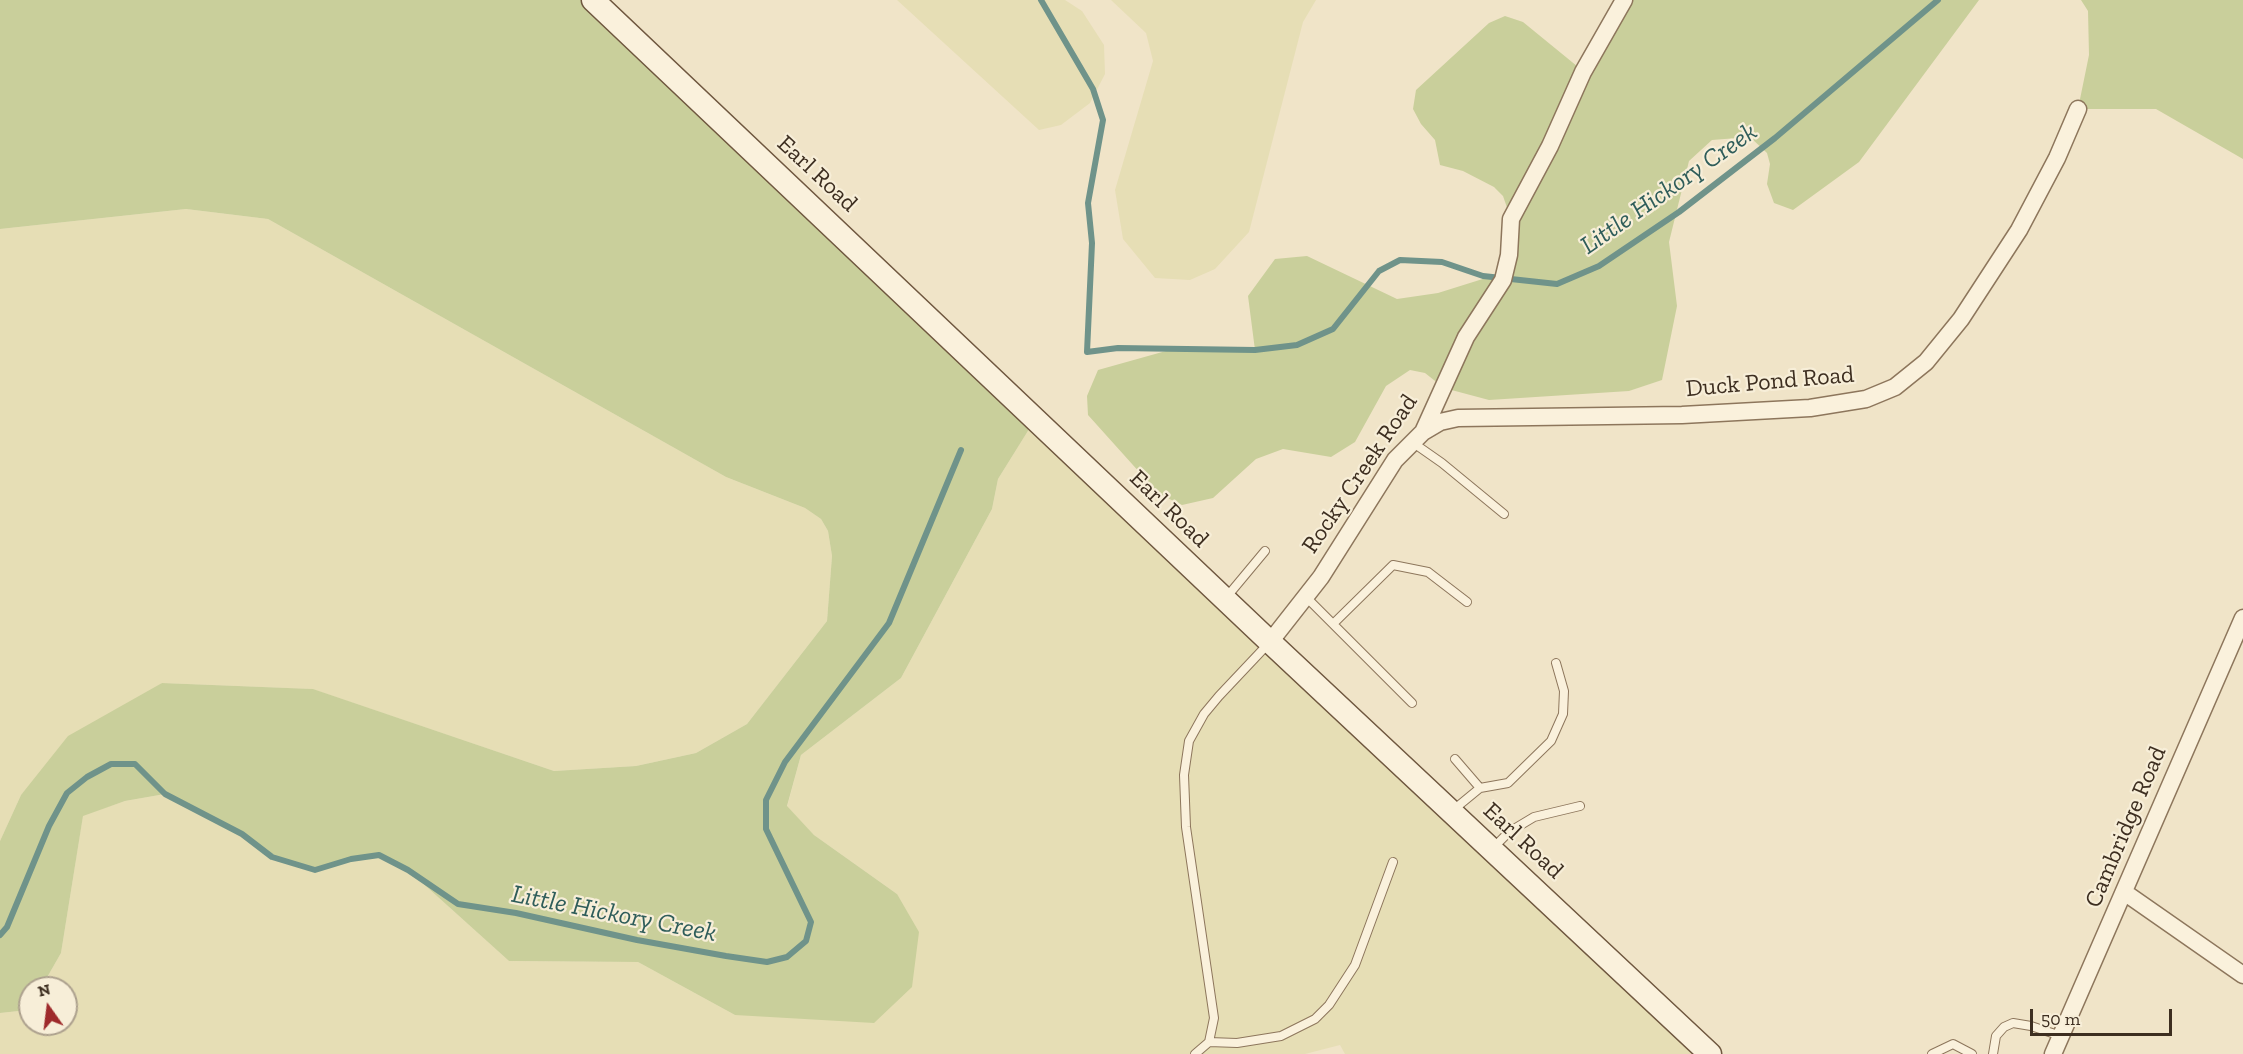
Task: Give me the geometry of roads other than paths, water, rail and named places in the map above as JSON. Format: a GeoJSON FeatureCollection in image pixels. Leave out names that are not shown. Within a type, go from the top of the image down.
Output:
{"type":"FeatureCollection","features":[{"type":"Feature","properties":{"kind":"main road","name":"Earl Road"},"geometry":{"type":"LineString","coordinates":[[593,0],[1270,642],[1710,1054]]}},
{"type":"Feature","properties":{"kind":"street","name":"Rocky Creek Road"},"geometry":{"type":"LineString","coordinates":[[1270,642],[1305,596],[1395,460],[1417,437],[1466,337],[1503,280],[1509,255],[1511,219],[1550,146],[1583,72],[1624,0]]}},
{"type":"Feature","properties":{"kind":"street","name":"Duck Pond Road"},"geometry":{"type":"LineString","coordinates":[[1417,437],[1440,422],[1458,418],[1682,415],[1810,408],[1866,399],[1895,387],[1926,362],[1961,319],[2019,230],[2057,158],[2078,109]]}},
{"type":"Feature","properties":{"kind":"street","name":"Cambridge Road"},"geometry":{"type":"LineString","coordinates":[[2053,1054],[2243,618]]}},
{"type":"Feature","properties":{"kind":"street"},"geometry":{"type":"LineString","coordinates":[[2124,892],[2243,975]]}},
{"type":"Feature","properties":{"kind":"lane"},"geometry":{"type":"LineString","coordinates":[[1417,437],[1442,463],[1504,514]]}},
{"type":"Feature","properties":{"kind":"lane"},"geometry":{"type":"LineString","coordinates":[[1225,599],[1265,551]]}},
{"type":"Feature","properties":{"kind":"lane"},"geometry":{"type":"LineString","coordinates":[[1332,624],[1393,565],[1428,572],[1467,602]]}},
{"type":"Feature","properties":{"kind":"lane"},"geometry":{"type":"LineString","coordinates":[[1305,596],[1412,703]]}},
{"type":"Feature","properties":{"kind":"lane"},"geometry":{"type":"LineString","coordinates":[[1195,1054],[1209,1042],[1214,1018],[1186,827],[1184,775],[1189,741],[1204,714],[1270,642]]}},
{"type":"Feature","properties":{"kind":"lane"},"geometry":{"type":"LineString","coordinates":[[1451,812],[1480,788],[1508,783],[1551,741],[1563,714],[1564,691],[1556,663]]}},
{"type":"Feature","properties":{"kind":"lane"},"geometry":{"type":"LineString","coordinates":[[1455,759],[1480,788]]}},
{"type":"Feature","properties":{"kind":"lane"},"geometry":{"type":"LineString","coordinates":[[1492,849],[1509,832],[1534,817],[1580,806]]}},
{"type":"Feature","properties":{"kind":"lane"},"geometry":{"type":"LineString","coordinates":[[1209,1042],[1237,1043],[1281,1035],[1315,1019],[1329,1005],[1356,965],[1393,862]]}},
{"type":"Feature","properties":{"kind":"lane"},"geometry":{"type":"LineString","coordinates":[[1993,1054],[1996,1036],[2004,1027],[2013,1023],[2031,1026],[2061,1036]]}},
{"type":"Feature","properties":{"kind":"lane"},"geometry":{"type":"LineString","coordinates":[[1932,1054],[1953,1044],[1972,1054]]}},
{"type":"Feature","properties":{"kind":"waterway","name":"Little Hickory Creek"},"geometry":{"type":"LineString","coordinates":[[1041,0],[1093,89],[1103,120],[1088,203],[1092,243],[1087,352],[1118,348],[1255,350],[1297,345],[1333,329],[1379,271],[1400,260],[1442,262],[1483,276],[1557,284],[1599,266],[1679,212],[1775,138],[1938,0]]}},
{"type":"Feature","properties":{"kind":"waterway","name":"Little Hickory Creek"},"geometry":{"type":"LineString","coordinates":[[0,935],[7,927],[49,826],[67,793],[87,777],[111,764],[135,764],[165,794],[242,834],[272,857],[315,870],[351,859],[379,855],[408,870],[458,904],[516,913],[637,940],[726,956],[767,962],[787,957],[806,941],[811,922],[766,829],[766,800],[785,762],[889,623],[961,450]]}}]}
